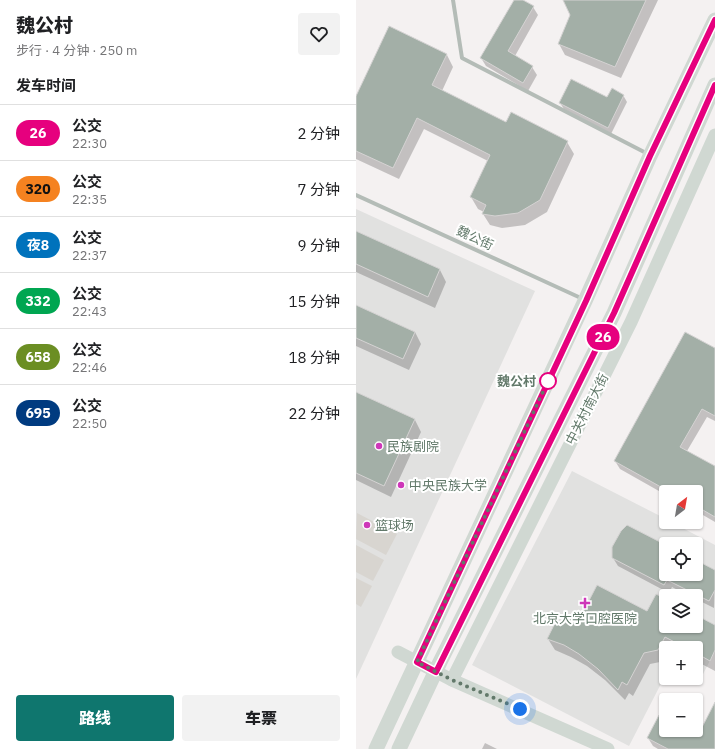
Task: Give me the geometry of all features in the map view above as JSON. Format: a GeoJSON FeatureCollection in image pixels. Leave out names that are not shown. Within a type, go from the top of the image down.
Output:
{"type":"FeatureCollection","features":[{"type":"Feature","properties":{"kind":"main road"},"geometry":{"type":"LineString","coordinates":[[376,749],[586,301],[650,156],[715,20]]}},
{"type":"Feature","properties":{"kind":"main road","name":"中关村南大街"},"geometry":{"type":"LineString","coordinates":[[399,749],[614,313],[715,85]]}},
{"type":"Feature","properties":{"kind":"street"},"geometry":{"type":"LineString","coordinates":[[453,0],[462,58],[650,156]]}},
{"type":"Feature","properties":{"kind":"street","name":"中关村南大街"},"geometry":{"type":"LineString","coordinates":[[452,680],[631,322],[715,135]]}},
{"type":"Feature","properties":{"kind":"street","name":"魏公街"},"geometry":{"type":"LineString","coordinates":[[356,194],[586,301]]}},
{"type":"Feature","properties":{"kind":"street"},"geometry":{"type":"LineString","coordinates":[[398,652],[452,680],[608,749]]}},
{"type":"Feature","properties":{"kind":"shaded area","name":"中央民族大学"},"geometry":{"type":"Polygon","coordinates":[[[356,209],[535,291],[356,679],[356,209]]]}},
{"type":"Feature","properties":{"kind":"shaded area","name":"北京大学口腔医院"},"geometry":{"type":"Polygon","coordinates":[[[572,471],[659,515],[659,529],[684,529],[700,537],[659,537],[659,581],[703,581],[703,539],[715,545],[715,651],[703,674],[703,641],[659,641],[659,685],[660,685],[629,746],[472,665],[572,471]]]}},
{"type":"Feature","properties":{"kind":"shaded area","name":"篮球场"},"geometry":{"type":"Polygon","coordinates":[[[357,513],[397,534],[386,555],[356,539],[357,513]]]}},
{"type":"Feature","properties":{"kind":"shaded area","name":"篮球场"},"geometry":{"type":"Polygon","coordinates":[[[356,545],[384,560],[373,581],[356,572],[356,545]]]}},
{"type":"Feature","properties":{"kind":"shaded area"},"geometry":{"type":"Polygon","coordinates":[[[356,578],[372,586],[361,607],[356,604],[356,578]]]}},
{"type":"Feature","properties":{"kind":"building"},"geometry":{"type":"Polygon","coordinates":[[[514,0],[523,0],[534,6],[508,51],[533,66],[523,83],[480,58],[514,0]]]}},
{"type":"Feature","properties":{"kind":"building"},"geometry":{"type":"Polygon","coordinates":[[[563,0],[646,0],[615,67],[558,44],[570,15],[563,0]]]}},
{"type":"Feature","properties":{"kind":"building"},"geometry":{"type":"Polygon","coordinates":[[[389,26],[447,54],[432,85],[506,122],[511,112],[568,141],[540,200],[518,213],[495,216],[482,214],[486,205],[470,197],[490,155],[417,118],[393,168],[356,151],[356,96],[389,26]]]}},
{"type":"Feature","properties":{"kind":"building"},"geometry":{"type":"Polygon","coordinates":[[[571,79],[607,97],[612,88],[624,95],[608,128],[559,103],[571,79]]]}},
{"type":"Feature","properties":{"kind":"building"},"geometry":{"type":"Polygon","coordinates":[[[356,231],[440,269],[428,297],[356,264],[356,231]]]}},
{"type":"Feature","properties":{"kind":"building"},"geometry":{"type":"Polygon","coordinates":[[[356,305],[415,332],[403,359],[356,338],[356,305]]]}},
{"type":"Feature","properties":{"kind":"building"},"geometry":{"type":"Polygon","coordinates":[[[685,332],[715,348],[715,416],[702,409],[680,447],[715,466],[715,517],[703,510],[703,485],[659,486],[614,461],[685,332]]]}},
{"type":"Feature","properties":{"kind":"building","name":"民族剧院"},"geometry":{"type":"Polygon","coordinates":[[[356,392],[415,419],[384,486],[356,473],[356,392]]]}},
{"type":"Feature","properties":{"kind":"building"},"geometry":{"type":"Polygon","coordinates":[[[627,525],[659,541],[659,581],[666,581],[664,585],[612,558],[612,547],[621,531],[627,525]]]}},
{"type":"Feature","properties":{"kind":"building"},"geometry":{"type":"Polygon","coordinates":[[[703,564],[715,570],[715,590],[709,601],[703,598],[703,589],[685,589],[669,581],[703,581],[703,564]]]}},
{"type":"Feature","properties":{"kind":"building"},"geometry":{"type":"Polygon","coordinates":[[[597,585],[647,611],[656,594],[659,596],[659,633],[703,633],[703,619],[715,625],[715,650],[710,661],[703,657],[703,641],[673,641],[665,637],[663,641],[659,641],[658,650],[644,653],[627,685],[622,682],[618,690],[598,669],[579,654],[564,645],[547,639],[556,621],[561,624],[567,614],[579,620],[597,585]]]}},
{"type":"Feature","properties":{"kind":"building"},"geometry":{"type":"Polygon","coordinates":[[[715,702],[715,749],[668,749],[647,738],[659,715],[659,737],[703,737],[703,725],[715,702]]]}},
{"type":"Feature","properties":{"kind":"bus line","name":"26"},"geometry":{"type":"LineString","coordinates":[[715,20],[650,156],[586,301],[417,662],[436,672],[614,313],[715,85]]}},
{"type":"Feature","properties":{"kind":"place","name":"魏公村"},"geometry":{"type":"Point","coordinates":[548,381]}},
{"type":"Feature","properties":{"kind":"place","name":"民族剧院"},"geometry":{"type":"Point","coordinates":[379,446]}},
{"type":"Feature","properties":{"kind":"place","name":"中央民族大学"},"geometry":{"type":"Point","coordinates":[401,485]}},
{"type":"Feature","properties":{"kind":"place","name":"篮球场"},"geometry":{"type":"Point","coordinates":[367,525]}},
{"type":"Feature","properties":{"kind":"place","name":"北京大学口腔医院"},"geometry":{"type":"Point","coordinates":[585,603]}},
{"type":"Feature","properties":{"kind":"route"},"geometry":{"type":"LineString","coordinates":[[520,709],[452,680],[417,662],[548,381]]}}]}
